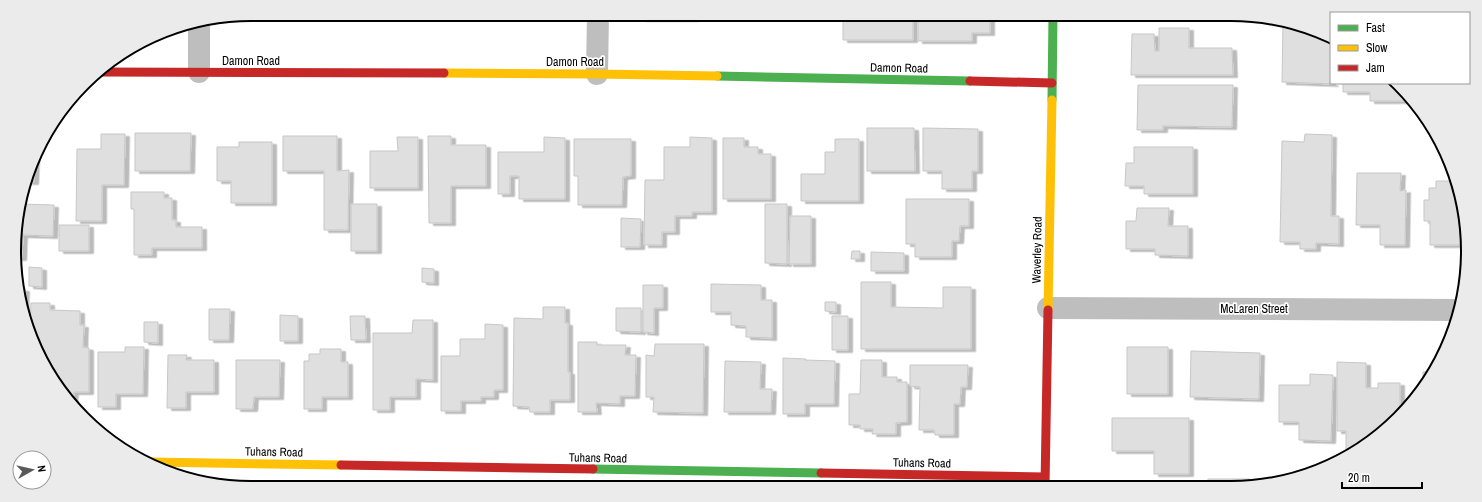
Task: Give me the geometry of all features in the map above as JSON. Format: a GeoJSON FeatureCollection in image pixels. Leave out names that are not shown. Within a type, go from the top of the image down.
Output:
{"type":"FeatureCollection","features":[{"type":"Feature","properties":{"kind":"street"},"geometry":{"type":"LineString","coordinates":[[597,74],[598,21]]}},
{"type":"Feature","properties":{"kind":"street","name":"Waverley Road"},"geometry":{"type":"LineString","coordinates":[[1045,481],[1054,21]]}},
{"type":"Feature","properties":{"kind":"street"},"geometry":{"type":"LineString","coordinates":[[199,27],[199,72]]}},
{"type":"Feature","properties":{"kind":"street","name":"Damon Road"},"geometry":{"type":"LineString","coordinates":[[107,72],[597,74],[1052,83]]}},
{"type":"Feature","properties":{"kind":"street","name":"McLaren Street"},"geometry":{"type":"LineString","coordinates":[[1048,308],[1453,310]]}},
{"type":"Feature","properties":{"kind":"street","name":"Tuhans Road"},"geometry":{"type":"LineString","coordinates":[[161,462],[1045,477]]}},
{"type":"Feature","properties":{"kind":"building"},"geometry":{"type":"Polygon","coordinates":[[[843,21],[913,21],[913,40],[843,40],[843,21]]]}},
{"type":"Feature","properties":{"kind":"building"},"geometry":{"type":"Polygon","coordinates":[[[918,21],[990,21],[990,33],[972,33],[972,41],[918,41],[918,21]]]}},
{"type":"Feature","properties":{"kind":"building"},"geometry":{"type":"Polygon","coordinates":[[[1283,27],[1305,33],[1330,44],[1330,84],[1282,82],[1283,27]]]}},
{"type":"Feature","properties":{"kind":"building"},"geometry":{"type":"Polygon","coordinates":[[[1159,28],[1189,28],[1189,48],[1232,48],[1233,75],[1131,75],[1132,34],[1154,34],[1155,51],[1159,51],[1159,28]]]}},
{"type":"Feature","properties":{"kind":"building"},"geometry":{"type":"Polygon","coordinates":[[[1343,84],[1390,84],[1406,101],[1370,101],[1370,92],[1343,92],[1343,84]]]}},
{"type":"Feature","properties":{"kind":"building"},"geometry":{"type":"Polygon","coordinates":[[[1138,85],[1233,85],[1232,127],[1163,126],[1163,130],[1137,130],[1138,85]]]}},
{"type":"Feature","properties":{"kind":"building"},"geometry":{"type":"Polygon","coordinates":[[[867,128],[914,128],[915,171],[867,171],[867,128]]]}},
{"type":"Feature","properties":{"kind":"building"},"geometry":{"type":"Polygon","coordinates":[[[923,128],[978,129],[978,171],[972,171],[972,189],[942,189],[942,171],[923,171],[923,128]]]}},
{"type":"Feature","properties":{"kind":"building"},"geometry":{"type":"Polygon","coordinates":[[[135,133],[191,133],[190,171],[135,171],[135,133]]]}},
{"type":"Feature","properties":{"kind":"building"},"geometry":{"type":"Polygon","coordinates":[[[101,134],[125,134],[124,185],[102,185],[102,221],[76,221],[77,149],[101,149],[101,134]]]}},
{"type":"Feature","properties":{"kind":"building"},"geometry":{"type":"Polygon","coordinates":[[[1305,134],[1332,135],[1331,216],[1339,216],[1339,244],[1316,243],[1316,249],[1300,249],[1300,242],[1280,242],[1282,141],[1304,142],[1305,134]]]}},
{"type":"Feature","properties":{"kind":"building"},"geometry":{"type":"Polygon","coordinates":[[[283,136],[337,136],[337,171],[349,170],[348,230],[324,230],[324,171],[283,171],[283,136]]]}},
{"type":"Feature","properties":{"kind":"building"},"geometry":{"type":"Polygon","coordinates":[[[428,136],[451,136],[451,145],[486,145],[486,186],[451,186],[451,223],[429,223],[428,136]]]}},
{"type":"Feature","properties":{"kind":"building"},"geometry":{"type":"Polygon","coordinates":[[[397,137],[418,137],[418,188],[370,188],[370,151],[398,151],[397,137]]]}},
{"type":"Feature","properties":{"kind":"building"},"geometry":{"type":"Polygon","coordinates":[[[544,137],[565,138],[565,199],[519,199],[519,176],[510,176],[510,194],[498,194],[498,152],[544,152],[544,137]]]}},
{"type":"Feature","properties":{"kind":"building"},"geometry":{"type":"Polygon","coordinates":[[[690,137],[712,138],[712,212],[692,212],[692,216],[675,216],[675,232],[662,232],[662,245],[644,245],[645,180],[664,180],[664,147],[690,147],[690,137]]]}},
{"type":"Feature","properties":{"kind":"building"},"geometry":{"type":"Polygon","coordinates":[[[723,138],[744,138],[744,147],[758,147],[758,154],[771,154],[771,199],[723,199],[723,138]]]}},
{"type":"Feature","properties":{"kind":"building"},"geometry":{"type":"Polygon","coordinates":[[[574,139],[631,139],[631,176],[623,177],[622,205],[578,205],[578,176],[574,176],[574,139]]]}},
{"type":"Feature","properties":{"kind":"building"},"geometry":{"type":"Polygon","coordinates":[[[835,139],[859,139],[859,201],[801,201],[801,174],[825,174],[825,152],[835,152],[835,139]]]}},
{"type":"Feature","properties":{"kind":"building"},"geometry":{"type":"Polygon","coordinates":[[[239,142],[272,142],[272,203],[231,203],[231,181],[217,181],[217,147],[239,147],[239,142]]]}},
{"type":"Feature","properties":{"kind":"building"},"geometry":{"type":"Polygon","coordinates":[[[1134,147],[1193,147],[1193,194],[1144,194],[1144,186],[1125,186],[1126,163],[1134,163],[1134,147]]]}},
{"type":"Feature","properties":{"kind":"building"},"geometry":{"type":"Polygon","coordinates":[[[1357,173],[1401,173],[1400,191],[1406,190],[1405,245],[1380,245],[1380,225],[1356,225],[1357,173]]]}},
{"type":"Feature","properties":{"kind":"building"},"geometry":{"type":"Polygon","coordinates":[[[34,174],[34,182],[32,182],[34,174]]]}},
{"type":"Feature","properties":{"kind":"building"},"geometry":{"type":"Polygon","coordinates":[[[1436,181],[1450,181],[1457,206],[1461,245],[1430,245],[1430,221],[1424,221],[1424,200],[1429,200],[1429,188],[1436,188],[1436,181]]]}},
{"type":"Feature","properties":{"kind":"building"},"geometry":{"type":"Polygon","coordinates":[[[131,192],[164,192],[164,198],[172,198],[172,220],[176,220],[176,227],[202,227],[202,248],[152,248],[152,255],[134,255],[134,209],[131,209],[131,192]]]}},
{"type":"Feature","properties":{"kind":"building"},"geometry":{"type":"Polygon","coordinates":[[[906,199],[969,199],[969,226],[960,226],[959,241],[952,241],[952,257],[915,257],[915,244],[906,244],[906,199]]]}},
{"type":"Feature","properties":{"kind":"building"},"geometry":{"type":"Polygon","coordinates":[[[25,204],[54,205],[53,236],[23,235],[22,258],[21,236],[25,204]]]}},
{"type":"Feature","properties":{"kind":"building"},"geometry":{"type":"Polygon","coordinates":[[[351,204],[377,204],[377,251],[351,251],[351,204]]]}},
{"type":"Feature","properties":{"kind":"building"},"geometry":{"type":"Polygon","coordinates":[[[765,204],[787,204],[787,264],[765,263],[765,204]]]}},
{"type":"Feature","properties":{"kind":"building"},"geometry":{"type":"Polygon","coordinates":[[[1137,208],[1169,208],[1168,226],[1188,226],[1188,256],[1155,255],[1155,249],[1126,249],[1126,221],[1136,221],[1137,208]]]}},
{"type":"Feature","properties":{"kind":"building"},"geometry":{"type":"Polygon","coordinates":[[[790,216],[811,216],[811,264],[789,264],[790,216]]]}},
{"type":"Feature","properties":{"kind":"building"},"geometry":{"type":"Polygon","coordinates":[[[621,218],[641,219],[640,247],[621,247],[621,218]]]}},
{"type":"Feature","properties":{"kind":"building"},"geometry":{"type":"Polygon","coordinates":[[[59,225],[89,225],[89,251],[59,251],[59,225]]]}},
{"type":"Feature","properties":{"kind":"building"},"geometry":{"type":"Polygon","coordinates":[[[852,251],[860,251],[860,259],[851,259],[852,251]]]}},
{"type":"Feature","properties":{"kind":"building"},"geometry":{"type":"Polygon","coordinates":[[[871,252],[904,253],[904,271],[871,271],[871,252]]]}},
{"type":"Feature","properties":{"kind":"building"},"geometry":{"type":"Polygon","coordinates":[[[29,267],[42,268],[42,287],[29,286],[29,267]]]}},
{"type":"Feature","properties":{"kind":"building"},"geometry":{"type":"Polygon","coordinates":[[[422,268],[434,269],[434,283],[422,282],[422,268]]]}},
{"type":"Feature","properties":{"kind":"building"},"geometry":{"type":"Polygon","coordinates":[[[861,282],[891,282],[891,307],[943,308],[943,287],[971,287],[971,349],[861,349],[861,282]]]}},
{"type":"Feature","properties":{"kind":"building"},"geometry":{"type":"Polygon","coordinates":[[[711,284],[761,285],[761,300],[772,300],[772,338],[746,337],[746,326],[731,325],[731,312],[711,312],[711,284]]]}},
{"type":"Feature","properties":{"kind":"building"},"geometry":{"type":"Polygon","coordinates":[[[643,285],[663,285],[663,308],[654,308],[654,333],[643,332],[643,285]]]}},
{"type":"Feature","properties":{"kind":"building"},"geometry":{"type":"Polygon","coordinates":[[[825,302],[836,302],[836,312],[825,311],[825,302]]]}},
{"type":"Feature","properties":{"kind":"building"},"geometry":{"type":"Polygon","coordinates":[[[31,303],[50,303],[50,310],[80,311],[80,325],[84,325],[83,347],[89,348],[89,392],[74,392],[73,397],[60,379],[45,353],[31,316],[31,303]]]}},
{"type":"Feature","properties":{"kind":"building"},"geometry":{"type":"Polygon","coordinates":[[[543,307],[565,307],[565,323],[568,323],[568,372],[570,372],[570,400],[550,400],[550,412],[530,412],[529,407],[513,406],[514,318],[543,319],[543,307]]]}},
{"type":"Feature","properties":{"kind":"building"},"geometry":{"type":"Polygon","coordinates":[[[616,308],[641,308],[641,332],[616,331],[616,308]]]}},
{"type":"Feature","properties":{"kind":"building"},"geometry":{"type":"Polygon","coordinates":[[[209,309],[230,309],[229,340],[209,340],[209,309]]]}},
{"type":"Feature","properties":{"kind":"building"},"geometry":{"type":"Polygon","coordinates":[[[280,315],[298,316],[298,341],[280,341],[280,315]]]}},
{"type":"Feature","properties":{"kind":"building"},"geometry":{"type":"Polygon","coordinates":[[[350,316],[365,316],[366,340],[351,340],[350,316]]]}},
{"type":"Feature","properties":{"kind":"building"},"geometry":{"type":"Polygon","coordinates":[[[832,316],[848,316],[848,350],[832,350],[832,316]]]}},
{"type":"Feature","properties":{"kind":"building"},"geometry":{"type":"Polygon","coordinates":[[[413,320],[433,320],[433,380],[416,379],[416,397],[390,397],[390,410],[373,410],[373,333],[412,333],[413,320]]]}},
{"type":"Feature","properties":{"kind":"building"},"geometry":{"type":"Polygon","coordinates":[[[144,322],[158,322],[158,343],[144,342],[144,322]]]}},
{"type":"Feature","properties":{"kind":"building"},"geometry":{"type":"Polygon","coordinates":[[[485,324],[503,325],[503,390],[494,390],[494,397],[481,397],[481,401],[461,401],[461,411],[441,411],[441,356],[460,356],[460,339],[485,339],[485,324]]]}},
{"type":"Feature","properties":{"kind":"building"},"geometry":{"type":"Polygon","coordinates":[[[578,342],[597,342],[597,345],[626,345],[625,355],[636,355],[635,396],[620,396],[620,404],[596,403],[597,412],[578,412],[578,342]]]}},
{"type":"Feature","properties":{"kind":"building"},"geometry":{"type":"Polygon","coordinates":[[[655,344],[704,344],[703,413],[653,412],[654,397],[646,397],[646,355],[654,356],[655,344]]]}},
{"type":"Feature","properties":{"kind":"building"},"geometry":{"type":"Polygon","coordinates":[[[125,347],[144,347],[143,394],[116,394],[116,407],[98,407],[98,352],[125,352],[125,347]]]}},
{"type":"Feature","properties":{"kind":"building"},"geometry":{"type":"Polygon","coordinates":[[[1127,347],[1168,347],[1168,394],[1127,394],[1127,347]]]}},
{"type":"Feature","properties":{"kind":"building"},"geometry":{"type":"Polygon","coordinates":[[[320,349],[341,349],[341,362],[348,362],[348,397],[322,397],[322,409],[304,409],[304,361],[309,361],[309,354],[320,354],[320,349]]]}},
{"type":"Feature","properties":{"kind":"building"},"geometry":{"type":"Polygon","coordinates":[[[1191,351],[1260,353],[1259,399],[1190,397],[1191,351]]]}},
{"type":"Feature","properties":{"kind":"building"},"geometry":{"type":"Polygon","coordinates":[[[168,355],[187,355],[186,360],[214,360],[214,392],[186,392],[186,408],[167,408],[168,355]]]}},
{"type":"Feature","properties":{"kind":"building"},"geometry":{"type":"Polygon","coordinates":[[[783,358],[835,361],[834,404],[805,404],[805,414],[783,414],[783,358]]]}},
{"type":"Feature","properties":{"kind":"building"},"geometry":{"type":"Polygon","coordinates":[[[236,360],[280,360],[279,397],[254,397],[253,409],[236,409],[236,360]]]}},
{"type":"Feature","properties":{"kind":"building"},"geometry":{"type":"Polygon","coordinates":[[[861,360],[882,360],[882,377],[897,377],[897,382],[907,382],[907,422],[896,423],[896,434],[872,434],[873,429],[860,429],[860,425],[849,425],[849,394],[860,394],[861,360]]]}},
{"type":"Feature","properties":{"kind":"building"},"geometry":{"type":"Polygon","coordinates":[[[725,361],[761,362],[760,389],[772,389],[771,412],[724,412],[725,361]]]}},
{"type":"Feature","properties":{"kind":"building"},"geometry":{"type":"Polygon","coordinates":[[[1337,362],[1366,363],[1366,388],[1378,388],[1378,383],[1400,383],[1400,407],[1383,424],[1346,450],[1346,431],[1337,431],[1337,362]]]}},
{"type":"Feature","properties":{"kind":"building"},"geometry":{"type":"Polygon","coordinates":[[[910,365],[968,365],[967,387],[961,387],[960,404],[954,404],[954,435],[935,435],[934,430],[919,430],[920,387],[910,386],[910,365]]]}},
{"type":"Feature","properties":{"kind":"building"},"geometry":{"type":"Polygon","coordinates":[[[1310,374],[1333,375],[1331,441],[1299,440],[1299,422],[1279,422],[1279,385],[1310,385],[1310,374]]]}},
{"type":"Feature","properties":{"kind":"building"},"geometry":{"type":"Polygon","coordinates":[[[1112,418],[1189,418],[1189,474],[1154,474],[1154,451],[1112,451],[1112,418]]]}},
{"type":"Feature","properties":{"kind":"building"},"geometry":{"type":"Polygon","coordinates":[[[1208,479],[1250,479],[1250,480],[1246,481],[1208,481],[1208,479]]]}},
{"type":"Feature","properties":{"kind":"traffic: fast"},"geometry":{"type":"LineString","coordinates":[[1052,100],[1053,21]]}},
{"type":"Feature","properties":{"kind":"traffic: fast"},"geometry":{"type":"LineString","coordinates":[[717,76],[970,81]]}},
{"type":"Feature","properties":{"kind":"traffic: fast"},"geometry":{"type":"LineString","coordinates":[[593,469],[821,473]]}},
{"type":"Feature","properties":{"kind":"traffic: slow"},"geometry":{"type":"LineString","coordinates":[[444,73],[717,76]]}},
{"type":"Feature","properties":{"kind":"traffic: slow"},"geometry":{"type":"LineString","coordinates":[[1048,310],[1052,100]]}},
{"type":"Feature","properties":{"kind":"traffic: slow"},"geometry":{"type":"LineString","coordinates":[[161,462],[341,465]]}},
{"type":"Feature","properties":{"kind":"traffic: jam"},"geometry":{"type":"LineString","coordinates":[[107,72],[444,73]]}},
{"type":"Feature","properties":{"kind":"traffic: jam"},"geometry":{"type":"LineString","coordinates":[[970,81],[1052,83]]}},
{"type":"Feature","properties":{"kind":"traffic: jam"},"geometry":{"type":"LineString","coordinates":[[1045,481],[1048,310]]}},
{"type":"Feature","properties":{"kind":"traffic: jam"},"geometry":{"type":"LineString","coordinates":[[341,465],[593,469]]}},
{"type":"Feature","properties":{"kind":"traffic: jam"},"geometry":{"type":"LineString","coordinates":[[821,473],[1045,477]]}}]}
